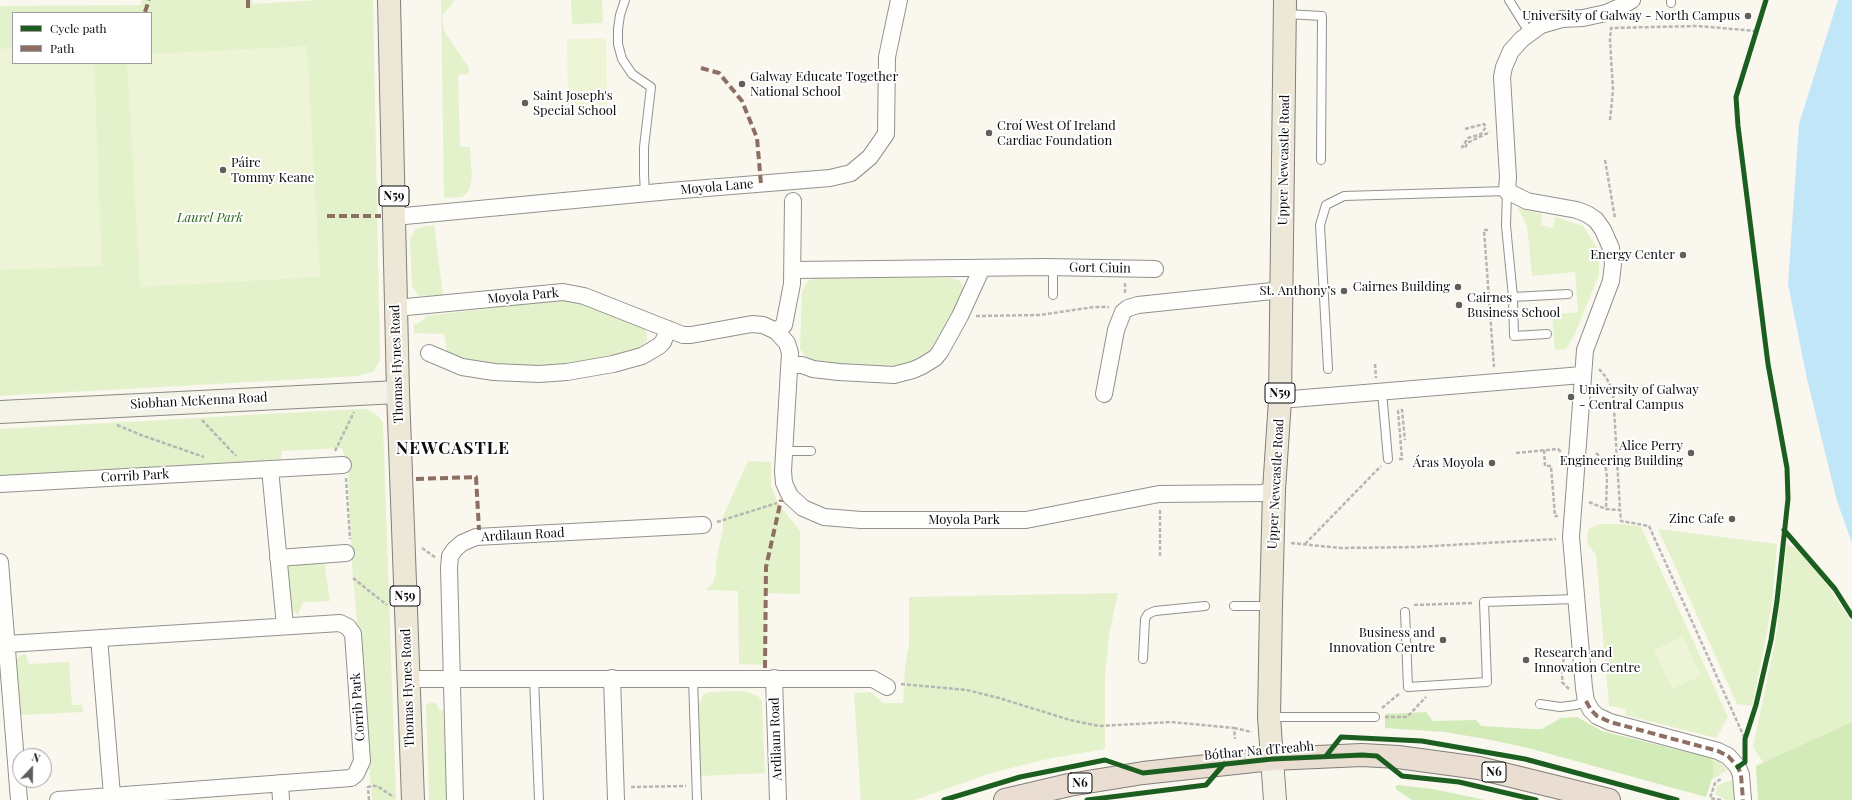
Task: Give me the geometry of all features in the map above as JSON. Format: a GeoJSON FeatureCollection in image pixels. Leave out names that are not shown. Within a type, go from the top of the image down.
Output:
{"type":"FeatureCollection","features":[{"type":"Feature","properties":{"kind":"highway","name":"Bóthar Na dTreabh"},"geometry":{"type":"LineString","coordinates":[[1005,800],[1069,785],[1136,774],[1272,759],[1362,755],[1444,762],[1520,777],[1609,800]]}},
{"type":"Feature","properties":{"kind":"main road","name":"Thomas Hynes Road"},"geometry":{"type":"LineString","coordinates":[[389,0],[398,392],[413,800]]}},
{"type":"Feature","properties":{"kind":"main road","name":"Upper Newcastle Road"},"geometry":{"type":"LineString","coordinates":[[1272,759],[1269,717],[1274,490],[1280,400],[1285,7]]}},
{"type":"Feature","properties":{"kind":"street","name":"Moyola Lane"},"geometry":{"type":"LineString","coordinates":[[394,217],[830,178],[851,173],[870,157],[886,134],[887,57],[899,0]]}},
{"type":"Feature","properties":{"kind":"street"},"geometry":{"type":"LineString","coordinates":[[1632,0],[1615,10],[1595,16],[1552,21],[1541,25],[1529,32],[1511,51],[1502,76],[1508,177],[1507,191],[1527,200],[1577,210],[1587,214],[1596,220],[1608,239],[1611,248],[1613,272],[1585,350],[1571,537],[1586,701],[1591,710],[1597,716],[1610,722],[1718,750],[1728,756],[1738,767],[1741,775],[1743,800]]}},
{"type":"Feature","properties":{"kind":"street"},"geometry":{"type":"LineString","coordinates":[[790,496],[784,477],[784,451],[791,365],[790,353],[787,343],[776,331],[784,325],[794,270],[793,201]]}},
{"type":"Feature","properties":{"kind":"street"},"geometry":{"type":"LineString","coordinates":[[794,270],[1050,267]]}},
{"type":"Feature","properties":{"kind":"street","name":"Gort Ciuin"},"geometry":{"type":"LineString","coordinates":[[1050,267],[1155,269]]}},
{"type":"Feature","properties":{"kind":"street"},"geometry":{"type":"LineString","coordinates":[[791,365],[802,365],[813,369],[839,372],[894,375],[922,366],[935,358],[940,352],[960,316],[982,268]]}},
{"type":"Feature","properties":{"kind":"street"},"geometry":{"type":"LineString","coordinates":[[1104,394],[1116,330],[1123,312],[1128,308],[1138,305],[1282,290]]}},
{"type":"Feature","properties":{"kind":"street","name":"Moyola Park"},"geometry":{"type":"LineString","coordinates":[[396,308],[563,292],[584,296],[684,335],[759,324],[776,331]]}},
{"type":"Feature","properties":{"kind":"street"},"geometry":{"type":"LineString","coordinates":[[429,353],[462,367],[494,372],[539,374],[567,372],[613,364],[642,356],[659,346],[668,329]]}},
{"type":"Feature","properties":{"kind":"street"},"geometry":{"type":"LineString","coordinates":[[1280,400],[1379,386],[1582,375]]}},
{"type":"Feature","properties":{"kind":"street","name":"Siobhan McKenna Road"},"geometry":{"type":"LineString","coordinates":[[0,412],[398,392]]}},
{"type":"Feature","properties":{"kind":"street","name":"Corrib Park"},"geometry":{"type":"LineString","coordinates":[[0,484],[250,470],[339,467]]}},
{"type":"Feature","properties":{"kind":"street"},"geometry":{"type":"LineString","coordinates":[[270,469],[285,626]]}},
{"type":"Feature","properties":{"kind":"street","name":"Moyola Park"},"geometry":{"type":"LineString","coordinates":[[790,496],[803,508],[824,517],[837,519],[899,521],[1010,520],[1038,518],[1159,494],[1262,494],[1274,490]]}},
{"type":"Feature","properties":{"kind":"street","name":"Ardilaun Road"},"geometry":{"type":"LineString","coordinates":[[455,800],[451,679],[450,556],[462,543],[476,537],[703,525]]}},
{"type":"Feature","properties":{"kind":"street"},"geometry":{"type":"LineString","coordinates":[[278,558],[348,549]]}},
{"type":"Feature","properties":{"kind":"street"},"geometry":{"type":"LineString","coordinates":[[0,562],[7,644],[7,730],[19,800]]}},
{"type":"Feature","properties":{"kind":"street","name":"Corrib Park"},"geometry":{"type":"LineString","coordinates":[[7,644],[340,622],[351,629],[353,634],[362,761],[356,774],[352,778],[58,800]]}},
{"type":"Feature","properties":{"kind":"street"},"geometry":{"type":"LineString","coordinates":[[99,638],[112,796]]}},
{"type":"Feature","properties":{"kind":"street"},"geometry":{"type":"LineString","coordinates":[[612,678],[620,793]]}},
{"type":"Feature","properties":{"kind":"street","name":"Ardilaun Road"},"geometry":{"type":"LineString","coordinates":[[774,678],[778,800]]}},
{"type":"Feature","properties":{"kind":"street","name":"Ardilaun Road"},"geometry":{"type":"LineString","coordinates":[[408,679],[874,679],[887,687]]}},
{"type":"Feature","properties":{"kind":"street","name":"Upper Newcastle Road"},"geometry":{"type":"LineString","coordinates":[[1272,759],[1275,800]]}},
{"type":"Feature","properties":{"kind":"street"},"geometry":{"type":"LineString","coordinates":[[280,783],[281,800]]}},
{"type":"Feature","properties":{"kind":"lane"},"geometry":{"type":"LineString","coordinates":[[625,0],[620,15],[618,29],[620,55],[632,74],[650,87],[644,148],[646,194]]}},
{"type":"Feature","properties":{"kind":"lane"},"geometry":{"type":"LineString","coordinates":[[1509,0],[1529,32]]}},
{"type":"Feature","properties":{"kind":"lane"},"geometry":{"type":"LineString","coordinates":[[1285,7],[1322,16],[1321,160]]}},
{"type":"Feature","properties":{"kind":"lane"},"geometry":{"type":"LineString","coordinates":[[1328,369],[1320,225],[1326,205],[1344,196],[1507,191],[1506,226],[1513,297],[1514,336],[1547,334]]}},
{"type":"Feature","properties":{"kind":"lane"},"geometry":{"type":"LineString","coordinates":[[1050,267],[1053,295]]}},
{"type":"Feature","properties":{"kind":"lane"},"geometry":{"type":"LineString","coordinates":[[1513,297],[1568,294]]}},
{"type":"Feature","properties":{"kind":"lane"},"geometry":{"type":"LineString","coordinates":[[1379,386],[1388,459]]}},
{"type":"Feature","properties":{"kind":"lane"},"geometry":{"type":"LineString","coordinates":[[784,451],[811,451]]}},
{"type":"Feature","properties":{"kind":"lane"},"geometry":{"type":"LineString","coordinates":[[1405,612],[1408,687],[1487,682],[1484,602],[1576,599]]}},
{"type":"Feature","properties":{"kind":"lane"},"geometry":{"type":"LineString","coordinates":[[1143,659],[1145,619],[1148,614],[1155,611],[1205,606]]}},
{"type":"Feature","properties":{"kind":"lane"},"geometry":{"type":"LineString","coordinates":[[1234,606],[1271,606]]}},
{"type":"Feature","properties":{"kind":"lane"},"geometry":{"type":"LineString","coordinates":[[534,678],[538,800]]}},
{"type":"Feature","properties":{"kind":"lane"},"geometry":{"type":"LineString","coordinates":[[693,678],[697,800]]}},
{"type":"Feature","properties":{"kind":"lane"},"geometry":{"type":"LineString","coordinates":[[1540,704],[1560,707],[1576,706],[1586,701]]}},
{"type":"Feature","properties":{"kind":"lane"},"geometry":{"type":"LineString","coordinates":[[1269,717],[1375,716]]}},
{"type":"Feature","properties":{"kind":"path"},"geometry":{"type":"LineString","coordinates":[[1754,39],[1758,25]]}},
{"type":"Feature","properties":{"kind":"path"},"geometry":{"type":"LineString","coordinates":[[1610,120],[1613,90],[1610,40],[1611,28],[1698,26],[1756,31]]}},
{"type":"Feature","properties":{"kind":"path"},"geometry":{"type":"LineString","coordinates":[[1466,129],[1484,124],[1486,127],[1481,134],[1468,138],[1462,147],[1465,148],[1467,143],[1484,136],[1491,129]]}},
{"type":"Feature","properties":{"kind":"path"},"geometry":{"type":"LineString","coordinates":[[1605,160],[1615,222]]}},
{"type":"Feature","properties":{"kind":"path"},"geometry":{"type":"LineString","coordinates":[[1488,230],[1484,230],[1494,370]]}},
{"type":"Feature","properties":{"kind":"path"},"geometry":{"type":"LineString","coordinates":[[972,316],[1040,315],[1094,307],[1128,308],[1125,295],[1125,268]]}},
{"type":"Feature","properties":{"kind":"path"},"geometry":{"type":"LineString","coordinates":[[1375,364],[1379,386]]}},
{"type":"Feature","properties":{"kind":"path"},"geometry":{"type":"LineString","coordinates":[[1595,365],[1606,377],[1613,392],[1621,521],[1649,526],[1745,739]]}},
{"type":"Feature","properties":{"kind":"path"},"geometry":{"type":"LineString","coordinates":[[348,549],[339,467],[356,408]]}},
{"type":"Feature","properties":{"kind":"path"},"geometry":{"type":"LineString","coordinates":[[1399,459],[1402,459],[1398,411],[1402,410],[1405,440]]}},
{"type":"Feature","properties":{"kind":"path"},"geometry":{"type":"LineString","coordinates":[[197,416],[250,470]]}},
{"type":"Feature","properties":{"kind":"path"},"geometry":{"type":"LineString","coordinates":[[113,424],[141,436],[208,458]]}},
{"type":"Feature","properties":{"kind":"path"},"geometry":{"type":"LineString","coordinates":[[1516,453],[1558,449],[1564,455]]}},
{"type":"Feature","properties":{"kind":"path"},"geometry":{"type":"LineString","coordinates":[[1544,450],[1545,466],[1551,466],[1555,516],[1559,516]]}},
{"type":"Feature","properties":{"kind":"path"},"geometry":{"type":"LineString","coordinates":[[1596,453],[1604,461],[1607,478],[1606,509]]}},
{"type":"Feature","properties":{"kind":"path"},"geometry":{"type":"LineString","coordinates":[[1305,545],[1388,459]]}},
{"type":"Feature","properties":{"kind":"path"},"geometry":{"type":"LineString","coordinates":[[703,525],[776,504],[790,496]]}},
{"type":"Feature","properties":{"kind":"path"},"geometry":{"type":"LineString","coordinates":[[1584,501],[1606,509],[1620,510]]}},
{"type":"Feature","properties":{"kind":"path"},"geometry":{"type":"LineString","coordinates":[[1160,508],[1160,558]]}},
{"type":"Feature","properties":{"kind":"path"},"geometry":{"type":"LineString","coordinates":[[1783,538],[1785,522]]}},
{"type":"Feature","properties":{"kind":"path"},"geometry":{"type":"LineString","coordinates":[[1784,530],[1834,589],[1852,616]]}},
{"type":"Feature","properties":{"kind":"path"},"geometry":{"type":"LineString","coordinates":[[1287,543],[1341,548],[1416,547],[1558,539]]}},
{"type":"Feature","properties":{"kind":"path"},"geometry":{"type":"LineString","coordinates":[[418,545],[439,560]]}},
{"type":"Feature","properties":{"kind":"path"},"geometry":{"type":"LineString","coordinates":[[353,578],[392,609]]}},
{"type":"Feature","properties":{"kind":"path"},"geometry":{"type":"LineString","coordinates":[[1405,612],[1406,605],[1484,602]]}},
{"type":"Feature","properties":{"kind":"path"},"geometry":{"type":"LineString","coordinates":[[887,687],[900,684],[967,690],[999,698],[1070,720],[1099,726],[1171,722],[1234,728],[1252,732]]}},
{"type":"Feature","properties":{"kind":"path"},"geometry":{"type":"LineString","coordinates":[[1375,716],[1408,687]]}},
{"type":"Feature","properties":{"kind":"path"},"geometry":{"type":"LineString","coordinates":[[1375,716],[1407,717]]}},
{"type":"Feature","properties":{"kind":"path"},"geometry":{"type":"LineString","coordinates":[[1234,728],[1235,739]]}},
{"type":"Feature","properties":{"kind":"path"},"geometry":{"type":"LineString","coordinates":[[1738,767],[1745,762],[1745,739],[1747,732]]}},
{"type":"Feature","properties":{"kind":"path"},"geometry":{"type":"LineString","coordinates":[[1720,800],[1710,798],[1715,783],[1722,778]]}},
{"type":"Feature","properties":{"kind":"path"},"geometry":{"type":"LineString","coordinates":[[369,800],[368,787],[372,786],[377,786],[398,800]]}},
{"type":"Feature","properties":{"kind":"path"},"geometry":{"type":"LineString","coordinates":[[620,793],[697,786]]}},
{"type":"Feature","properties":{"kind":"green space","name":"Laurel Park"},"geometry":{"type":"Polygon","coordinates":[[[141,0],[252,0],[253,4],[318,0],[373,0],[380,360],[374,371],[358,376],[0,396],[0,6],[141,5],[141,0]]]}},
{"type":"Feature","properties":{"kind":"green space"},"geometry":{"type":"Polygon","coordinates":[[[441,0],[454,0],[442,18],[444,31],[469,68],[469,74],[458,75],[460,147],[470,147],[472,176],[470,188],[462,197],[444,198],[441,0]]]}},
{"type":"Feature","properties":{"kind":"green space"},"geometry":{"type":"Polygon","coordinates":[[[571,0],[602,0],[603,23],[572,24],[571,0]]]}},
{"type":"Feature","properties":{"kind":"green space"},"geometry":{"type":"Polygon","coordinates":[[[606,38],[607,105],[568,105],[567,39],[606,38]]]}},
{"type":"Feature","properties":{"kind":"green space","name":"Páirc Tommy Keane"},"geometry":{"type":"Polygon","coordinates":[[[307,46],[320,277],[140,287],[127,64],[152,64],[152,54],[307,46]]]}},
{"type":"Feature","properties":{"kind":"green space"},"geometry":{"type":"Polygon","coordinates":[[[12,48],[12,64],[94,64],[102,266],[0,270],[0,49],[12,48]]]}},
{"type":"Feature","properties":{"kind":"green space"},"geometry":{"type":"Polygon","coordinates":[[[1518,208],[1542,214],[1541,225],[1553,228],[1555,217],[1583,226],[1599,251],[1599,275],[1575,334],[1566,349],[1555,350],[1552,315],[1578,312],[1575,272],[1532,276],[1527,226],[1518,208]]]}},
{"type":"Feature","properties":{"kind":"green space"},"geometry":{"type":"Polygon","coordinates":[[[434,225],[443,295],[419,296],[412,287],[410,239],[415,230],[421,227],[434,225]]]}},
{"type":"Feature","properties":{"kind":"green space"},"geometry":{"type":"Polygon","coordinates":[[[814,277],[951,278],[960,281],[964,290],[942,335],[928,353],[916,361],[892,367],[843,365],[810,359],[806,357],[800,349],[802,292],[806,283],[814,277]]]}},
{"type":"Feature","properties":{"kind":"green space"},"geometry":{"type":"Polygon","coordinates":[[[559,300],[577,302],[640,326],[646,331],[647,340],[638,349],[606,358],[559,365],[535,366],[490,364],[455,358],[447,351],[444,334],[414,333],[414,325],[425,319],[425,316],[559,300]]]}},
{"type":"Feature","properties":{"kind":"green space"},"geometry":{"type":"Polygon","coordinates":[[[366,409],[373,412],[383,423],[396,800],[372,800],[352,564],[348,466],[342,448],[282,451],[280,462],[0,479],[0,429],[366,409]]]}},
{"type":"Feature","properties":{"kind":"green space"},"geometry":{"type":"Polygon","coordinates":[[[748,461],[771,462],[771,486],[778,503],[800,531],[800,594],[766,593],[766,665],[739,664],[738,591],[706,590],[713,583],[716,573],[716,562],[723,529],[723,516],[748,461]]]}},
{"type":"Feature","properties":{"kind":"green space"},"geometry":{"type":"Polygon","coordinates":[[[1600,524],[1622,524],[1641,527],[1728,717],[1716,738],[1625,715],[1626,709],[1609,706],[1596,555],[1587,543],[1588,531],[1590,528],[1600,524]]]}},
{"type":"Feature","properties":{"kind":"green space"},"geometry":{"type":"Polygon","coordinates":[[[1658,529],[1777,544],[1772,603],[1752,706],[1737,704],[1658,529]]]}},
{"type":"Feature","properties":{"kind":"green space"},"geometry":{"type":"Polygon","coordinates":[[[1787,544],[1797,550],[1828,586],[1852,623],[1852,800],[1758,800],[1756,766],[1763,762],[1753,747],[1775,643],[1787,544]]]}},
{"type":"Feature","properties":{"kind":"green space"},"geometry":{"type":"Polygon","coordinates":[[[324,561],[330,601],[303,602],[298,615],[290,609],[286,564],[324,561]]]}},
{"type":"Feature","properties":{"kind":"green space"},"geometry":{"type":"Polygon","coordinates":[[[1118,593],[1109,635],[1105,676],[1105,749],[1042,760],[988,774],[915,800],[861,800],[854,693],[871,692],[883,703],[903,703],[905,667],[909,645],[909,597],[1118,593]]]}},
{"type":"Feature","properties":{"kind":"green space"},"geometry":{"type":"Polygon","coordinates":[[[1683,636],[1701,676],[1672,689],[1654,650],[1683,636]]]}},
{"type":"Feature","properties":{"kind":"green space"},"geometry":{"type":"Polygon","coordinates":[[[25,654],[29,664],[69,662],[72,705],[82,705],[83,712],[21,715],[16,662],[19,656],[25,654]]]}},
{"type":"Feature","properties":{"kind":"green space"},"geometry":{"type":"Polygon","coordinates":[[[744,691],[758,696],[762,701],[765,773],[701,776],[699,704],[704,694],[711,692],[744,691]]]}},
{"type":"Feature","properties":{"kind":"green space"},"geometry":{"type":"Polygon","coordinates":[[[431,702],[436,703],[440,711],[443,710],[447,800],[429,800],[426,705],[431,702]]]}},
{"type":"Feature","properties":{"kind":"green space"},"geometry":{"type":"Polygon","coordinates":[[[1426,712],[1433,721],[1476,720],[1481,726],[1531,729],[1542,729],[1561,718],[1577,717],[1602,731],[1710,758],[1713,762],[1713,776],[1706,797],[1532,749],[1491,740],[1445,732],[1385,728],[1385,714],[1426,712]]]}},
{"type":"Feature","properties":{"kind":"green space"},"geometry":{"type":"Polygon","coordinates":[[[1852,722],[1852,800],[1758,800],[1756,766],[1852,722]]]}},
{"type":"Feature","properties":{"kind":"green space"},"geometry":{"type":"Polygon","coordinates":[[[1710,758],[1719,761],[1727,770],[1712,780],[1713,767],[1710,758]]]}},
{"type":"Feature","properties":{"kind":"green space"},"geometry":{"type":"Polygon","coordinates":[[[1732,780],[1736,800],[1726,800],[1715,794],[1718,785],[1732,780]]]}},
{"type":"Feature","properties":{"kind":"green space"},"geometry":{"type":"Polygon","coordinates":[[[1398,785],[1433,789],[1485,800],[1412,800],[1397,790],[1395,787],[1398,785]]]}},
{"type":"Feature","properties":{"kind":"water"},"geometry":{"type":"Polygon","coordinates":[[[1838,0],[1852,0],[1852,543],[1837,501],[1807,379],[1788,284],[1799,124],[1838,0]]]}},
{"type":"Feature","properties":{"kind":"marked path"},"geometry":{"type":"LineString","coordinates":[[145,12],[149,0]]}},
{"type":"Feature","properties":{"kind":"marked path"},"geometry":{"type":"LineString","coordinates":[[248,0],[248,11]]}},
{"type":"Feature","properties":{"kind":"marked path"},"geometry":{"type":"LineString","coordinates":[[701,68],[719,73],[742,101],[757,138],[761,184]]}},
{"type":"Feature","properties":{"kind":"marked path"},"geometry":{"type":"LineString","coordinates":[[327,216],[381,216]]}},
{"type":"Feature","properties":{"kind":"marked path"},"geometry":{"type":"LineString","coordinates":[[416,479],[476,477],[479,530]]}},
{"type":"Feature","properties":{"kind":"marked path"},"geometry":{"type":"LineString","coordinates":[[765,668],[766,567],[781,500]]}},
{"type":"Feature","properties":{"kind":"marked path"},"geometry":{"type":"LineString","coordinates":[[1586,701],[1591,710],[1597,716],[1610,722],[1718,751],[1728,756],[1738,767],[1741,775],[1743,800]]}},
{"type":"Feature","properties":{"kind":"cycle path"},"geometry":{"type":"LineString","coordinates":[[1738,767],[1745,762],[1745,739],[1756,705],[1771,640],[1777,601],[1788,499],[1787,468],[1768,364],[1738,126],[1736,97],[1766,0]]}},
{"type":"Feature","properties":{"kind":"cycle path"},"geometry":{"type":"LineString","coordinates":[[1784,530],[1835,589],[1852,616]]}},
{"type":"Feature","properties":{"kind":"cycle path"},"geometry":{"type":"LineString","coordinates":[[1326,756],[1341,737],[1422,741],[1525,759],[1677,800]]}},
{"type":"Feature","properties":{"kind":"cycle path"},"geometry":{"type":"LineString","coordinates":[[944,800],[1020,777],[1105,760],[1143,773],[1272,759],[1362,755],[1377,756],[1402,776],[1459,782],[1536,800]]}},
{"type":"Feature","properties":{"kind":"cycle path"},"geometry":{"type":"LineString","coordinates":[[1087,800],[1206,785],[1224,764]]}},
{"type":"Feature","properties":{"kind":"place","name":"University of Galway - North Campus"},"geometry":{"type":"Point","coordinates":[1748,16]}},
{"type":"Feature","properties":{"kind":"place","name":"Galway Educate Together National School"},"geometry":{"type":"Point","coordinates":[742,84]}},
{"type":"Feature","properties":{"kind":"place","name":"Saint Joseph's Special School"},"geometry":{"type":"Point","coordinates":[525,103]}},
{"type":"Feature","properties":{"kind":"place","name":"Croí West Of Ireland Cardiac Foundation"},"geometry":{"type":"Point","coordinates":[989,133]}},
{"type":"Feature","properties":{"kind":"place","name":"Páirc Tommy Keane"},"geometry":{"type":"Point","coordinates":[223,170]}},
{"type":"Feature","properties":{"kind":"place","name":"Energy Center"},"geometry":{"type":"Point","coordinates":[1683,255]}},
{"type":"Feature","properties":{"kind":"place","name":"Cairnes Building"},"geometry":{"type":"Point","coordinates":[1458,287]}},
{"type":"Feature","properties":{"kind":"place","name":"St. Anthony’s"},"geometry":{"type":"Point","coordinates":[1344,291]}},
{"type":"Feature","properties":{"kind":"place","name":"Cairnes Business School"},"geometry":{"type":"Point","coordinates":[1459,305]}},
{"type":"Feature","properties":{"kind":"place","name":"University of Galway - Central Campus"},"geometry":{"type":"Point","coordinates":[1571,397]}},
{"type":"Feature","properties":{"kind":"place","name":"Alice Perry Engineering Building"},"geometry":{"type":"Point","coordinates":[1691,453]}},
{"type":"Feature","properties":{"kind":"place","name":"Áras Moyola"},"geometry":{"type":"Point","coordinates":[1492,463]}},
{"type":"Feature","properties":{"kind":"place","name":"Zinc Cafe"},"geometry":{"type":"Point","coordinates":[1732,519]}},
{"type":"Feature","properties":{"kind":"place","name":"Business and Innovation Centre"},"geometry":{"type":"Point","coordinates":[1443,640]}},
{"type":"Feature","properties":{"kind":"place","name":"Research and Innovation Centre"},"geometry":{"type":"Point","coordinates":[1526,660]}},
{"type":"Feature","properties":{"kind":"district","name":"NEWCASTLE"},"geometry":{"type":"Point","coordinates":[453,449]}}]}
